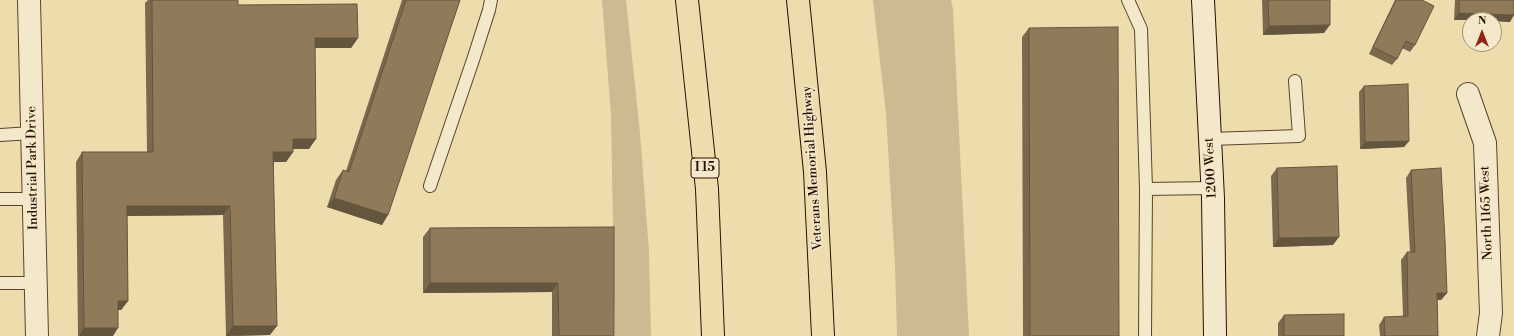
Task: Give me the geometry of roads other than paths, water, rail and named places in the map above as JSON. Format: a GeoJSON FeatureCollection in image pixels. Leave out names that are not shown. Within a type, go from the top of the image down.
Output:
{"type":"FeatureCollection","features":[{"type":"Feature","properties":{"kind":"highway","name":"I 15"},"geometry":{"type":"LineString","coordinates":[[687,0],[707,189],[713,336]]}},
{"type":"Feature","properties":{"kind":"highway","name":"Veterans Memorial Highway"},"geometry":{"type":"LineString","coordinates":[[798,0],[815,172],[823,336]]}},
{"type":"Feature","properties":{"kind":"street","name":"Industrial Park Drive"},"geometry":{"type":"LineString","coordinates":[[29,0],[37,336]]}},
{"type":"Feature","properties":{"kind":"street","name":"1200 West"},"geometry":{"type":"LineString","coordinates":[[1203,0],[1212,188],[1215,336]]}},
{"type":"Feature","properties":{"kind":"street","name":"North 1165 West"},"geometry":{"type":"LineString","coordinates":[[1468,94],[1485,143],[1491,313],[1488,336]]}},
{"type":"Feature","properties":{"kind":"lane"},"geometry":{"type":"LineString","coordinates":[[430,186],[476,50],[491,0]]}},
{"type":"Feature","properties":{"kind":"lane"},"geometry":{"type":"LineString","coordinates":[[1128,0],[1141,29],[1146,189],[1145,336]]}},
{"type":"Feature","properties":{"kind":"lane"},"geometry":{"type":"LineString","coordinates":[[1210,139],[1299,136],[1295,81]]}},
{"type":"Feature","properties":{"kind":"lane"},"geometry":{"type":"LineString","coordinates":[[0,135],[32,133]]}},
{"type":"Feature","properties":{"kind":"lane"},"geometry":{"type":"LineString","coordinates":[[1146,189],[1212,188]]}},
{"type":"Feature","properties":{"kind":"lane"},"geometry":{"type":"LineString","coordinates":[[0,199],[34,199]]}},
{"type":"Feature","properties":{"kind":"lane"},"geometry":{"type":"LineString","coordinates":[[0,284],[36,283]]}}]}
